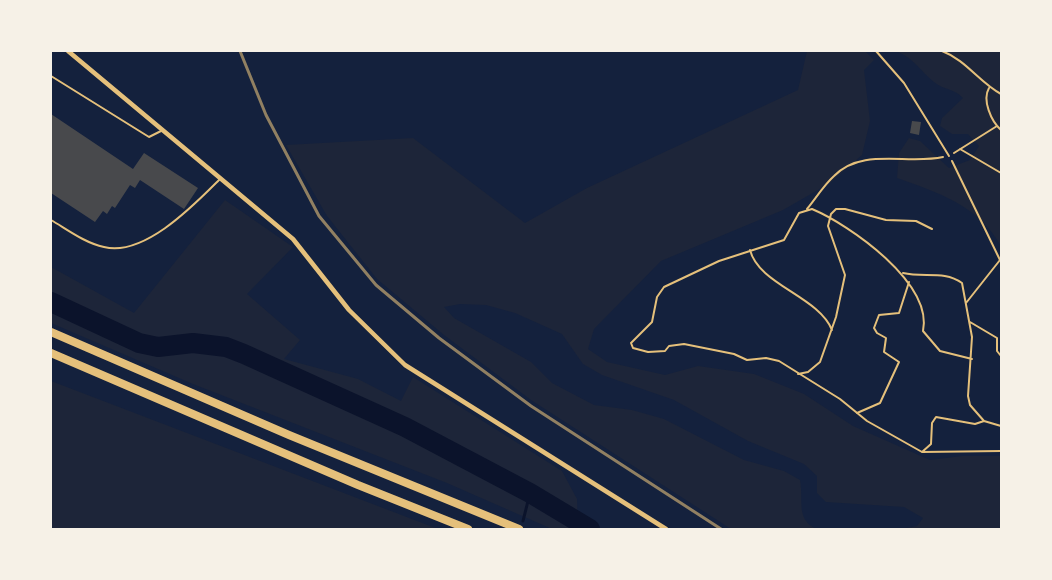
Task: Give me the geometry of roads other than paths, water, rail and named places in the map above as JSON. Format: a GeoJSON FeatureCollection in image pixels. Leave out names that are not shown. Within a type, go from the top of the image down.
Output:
{"type":"FeatureCollection","features":[{"type":"Feature","properties":{"kind":"highway"},"geometry":{"type":"LineString","coordinates":[[51,332],[289,435],[519,529]]}},
{"type":"Feature","properties":{"kind":"highway"},"geometry":{"type":"LineString","coordinates":[[51,353],[358,485],[467,529]]}},
{"type":"Feature","properties":{"kind":"street"},"geometry":{"type":"LineString","coordinates":[[69,51],[222,177],[293,239],[349,310],[405,365],[666,529]]}},
{"type":"Feature","properties":{"kind":"lane"},"geometry":{"type":"LineString","coordinates":[[876,51],[904,83],[949,156]]}},
{"type":"Feature","properties":{"kind":"lane"},"geometry":{"type":"LineString","coordinates":[[51,76],[149,137],[163,130]]}},
{"type":"Feature","properties":{"kind":"lane"},"geometry":{"type":"LineString","coordinates":[[51,220],[104,248],[120,249],[142,242],[188,212],[222,177]]}},
{"type":"Feature","properties":{"kind":"waterway"},"geometry":{"type":"LineString","coordinates":[[51,302],[139,343],[158,347],[193,343],[226,347],[244,354],[405,427],[530,493],[590,529]]}},
{"type":"Feature","properties":{"kind":"waterway"},"geometry":{"type":"LineString","coordinates":[[523,521],[530,493]]}},
{"type":"Feature","properties":{"kind":"railway"},"geometry":{"type":"LineString","coordinates":[[240,51],[266,115],[319,216],[376,285],[439,338],[531,406],[721,529]]}}]}
